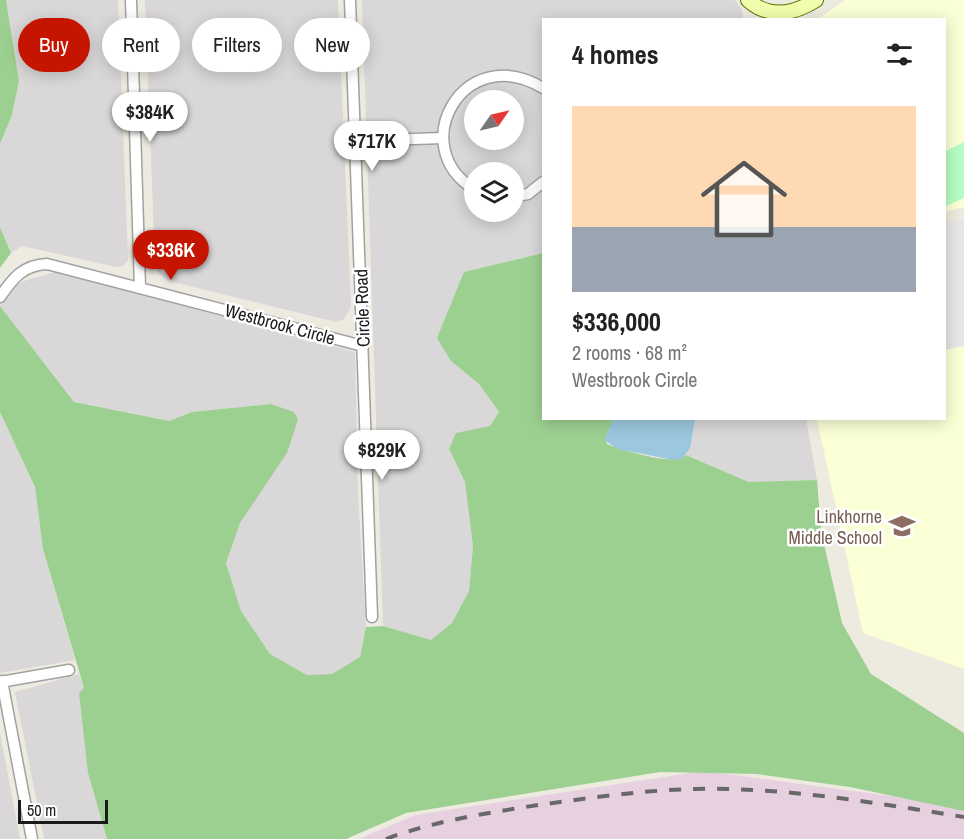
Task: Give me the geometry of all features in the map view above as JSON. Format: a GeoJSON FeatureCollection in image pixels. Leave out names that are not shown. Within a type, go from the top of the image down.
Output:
{"type":"FeatureCollection","features":[{"type":"Feature","properties":{"kind":"main road"},"geometry":{"type":"LineString","coordinates":[[748,0],[759,9],[779,14],[800,9],[816,0]]}},
{"type":"Feature","properties":{"kind":"street"},"geometry":{"type":"LineString","coordinates":[[131,0],[140,288]]}},
{"type":"Feature","properties":{"kind":"street","name":"Circle Road"},"geometry":{"type":"LineString","coordinates":[[350,0],[372,617]]}},
{"type":"Feature","properties":{"kind":"street"},"geometry":{"type":"LineString","coordinates":[[464,181],[457,175],[447,158],[443,138],[445,121],[452,105],[463,91],[477,81],[493,76],[511,75],[528,79],[542,87]]}},
{"type":"Feature","properties":{"kind":"street"},"geometry":{"type":"LineString","coordinates":[[356,141],[443,138]]}},
{"type":"Feature","properties":{"kind":"street"},"geometry":{"type":"LineString","coordinates":[[524,195],[542,183]]}},
{"type":"Feature","properties":{"kind":"street","name":"Westbrook Circle"},"geometry":{"type":"LineString","coordinates":[[0,297],[13,278],[33,264],[47,264],[363,346]]}},
{"type":"Feature","properties":{"kind":"street"},"geometry":{"type":"LineString","coordinates":[[32,839],[1,681],[69,670]]}},
{"type":"Feature","properties":{"kind":"shaded area"},"geometry":{"type":"Polygon","coordinates":[[[6,0],[118,0],[119,18],[102,18],[102,72],[121,72],[128,260],[123,266],[116,267],[22,246],[11,253],[0,227],[0,144],[12,115],[19,81],[6,0]]]}},
{"type":"Feature","properties":{"kind":"shaded area"},"geometry":{"type":"Polygon","coordinates":[[[145,0],[338,0],[339,18],[294,18],[294,72],[341,72],[351,307],[344,319],[336,322],[169,281],[159,274],[155,263],[148,72],[180,72],[180,18],[146,18],[145,0]]]}},
{"type":"Feature","properties":{"kind":"shaded area"},"geometry":{"type":"Polygon","coordinates":[[[362,0],[735,0],[742,10],[743,18],[542,18],[542,253],[464,272],[451,361],[479,384],[499,412],[490,426],[456,434],[449,449],[465,482],[473,546],[469,591],[452,623],[431,640],[383,626],[364,72],[370,72],[370,18],[363,18],[362,0]]]}},
{"type":"Feature","properties":{"kind":"shaded area"},"geometry":{"type":"Polygon","coordinates":[[[845,0],[964,0],[964,207],[946,212],[946,18],[819,18],[845,0]]]}},
{"type":"Feature","properties":{"kind":"shaded area"},"geometry":{"type":"Polygon","coordinates":[[[964,219],[964,346],[946,350],[946,223],[964,219]]]}},
{"type":"Feature","properties":{"kind":"shaded area","name":"Linkhorne Middle School"},"geometry":{"type":"Polygon","coordinates":[[[964,221],[964,669],[863,633],[817,420],[946,420],[946,225],[964,221]]]}},
{"type":"Feature","properties":{"kind":"shaded area"},"geometry":{"type":"Polygon","coordinates":[[[55,272],[355,352],[358,494],[366,627],[360,657],[332,674],[307,675],[270,654],[241,611],[226,563],[240,523],[287,453],[294,412],[271,404],[192,412],[169,421],[74,402],[0,306],[9,290],[24,281],[55,272]]]}},
{"type":"Feature","properties":{"kind":"shaded area"},"geometry":{"type":"Polygon","coordinates":[[[0,412],[35,487],[43,549],[75,660],[0,673],[0,412]]]}},
{"type":"Feature","properties":{"kind":"shaded area"},"geometry":{"type":"Polygon","coordinates":[[[614,420],[806,420],[817,480],[749,482],[687,455],[608,432],[614,420]]]}},
{"type":"Feature","properties":{"kind":"shaded area"},"geometry":{"type":"Polygon","coordinates":[[[79,674],[84,688],[88,773],[107,839],[44,839],[15,692],[79,674]]]}},
{"type":"Feature","properties":{"kind":"shaded area"},"geometry":{"type":"Polygon","coordinates":[[[0,733],[20,839],[0,839],[0,733]]]}},
{"type":"Feature","properties":{"kind":"shaded area"},"geometry":{"type":"Polygon","coordinates":[[[704,771],[964,806],[964,839],[359,839],[415,815],[704,771]]]}},
{"type":"Feature","properties":{"kind":"green space"},"geometry":{"type":"Polygon","coordinates":[[[0,0],[6,0],[19,81],[12,115],[0,144],[0,0]]]}},
{"type":"Feature","properties":{"kind":"green space"},"geometry":{"type":"Polygon","coordinates":[[[964,142],[964,198],[946,206],[946,151],[964,142]]]}},
{"type":"Feature","properties":{"kind":"green space"},"geometry":{"type":"Polygon","coordinates":[[[0,227],[11,253],[0,268],[0,227]]]}},
{"type":"Feature","properties":{"kind":"green space"},"geometry":{"type":"Polygon","coordinates":[[[542,253],[542,420],[614,420],[605,438],[607,444],[660,458],[680,458],[686,455],[749,482],[817,480],[821,531],[842,623],[871,674],[964,733],[964,811],[850,787],[757,774],[660,772],[406,813],[346,839],[107,839],[88,773],[79,693],[84,688],[43,549],[35,487],[0,412],[0,306],[74,402],[169,421],[192,412],[271,404],[294,412],[298,419],[287,453],[240,523],[226,563],[241,611],[270,654],[307,675],[332,674],[360,657],[366,627],[383,626],[431,640],[452,623],[469,591],[473,546],[465,482],[449,449],[456,433],[490,426],[499,412],[479,384],[451,361],[437,338],[464,272],[542,253]]]}},
{"type":"Feature","properties":{"kind":"water"},"geometry":{"type":"Polygon","coordinates":[[[614,420],[695,420],[690,448],[682,459],[673,460],[618,449],[604,440],[614,420]]]}},
{"type":"Feature","properties":{"kind":"railway"},"geometry":{"type":"LineString","coordinates":[[386,839],[442,822],[499,811],[597,797],[696,789],[797,793],[964,817]]}},
{"type":"Feature","properties":{"kind":"place","name":"Linkhorne Middle School"},"geometry":{"type":"Point","coordinates":[902,526]}}]}
